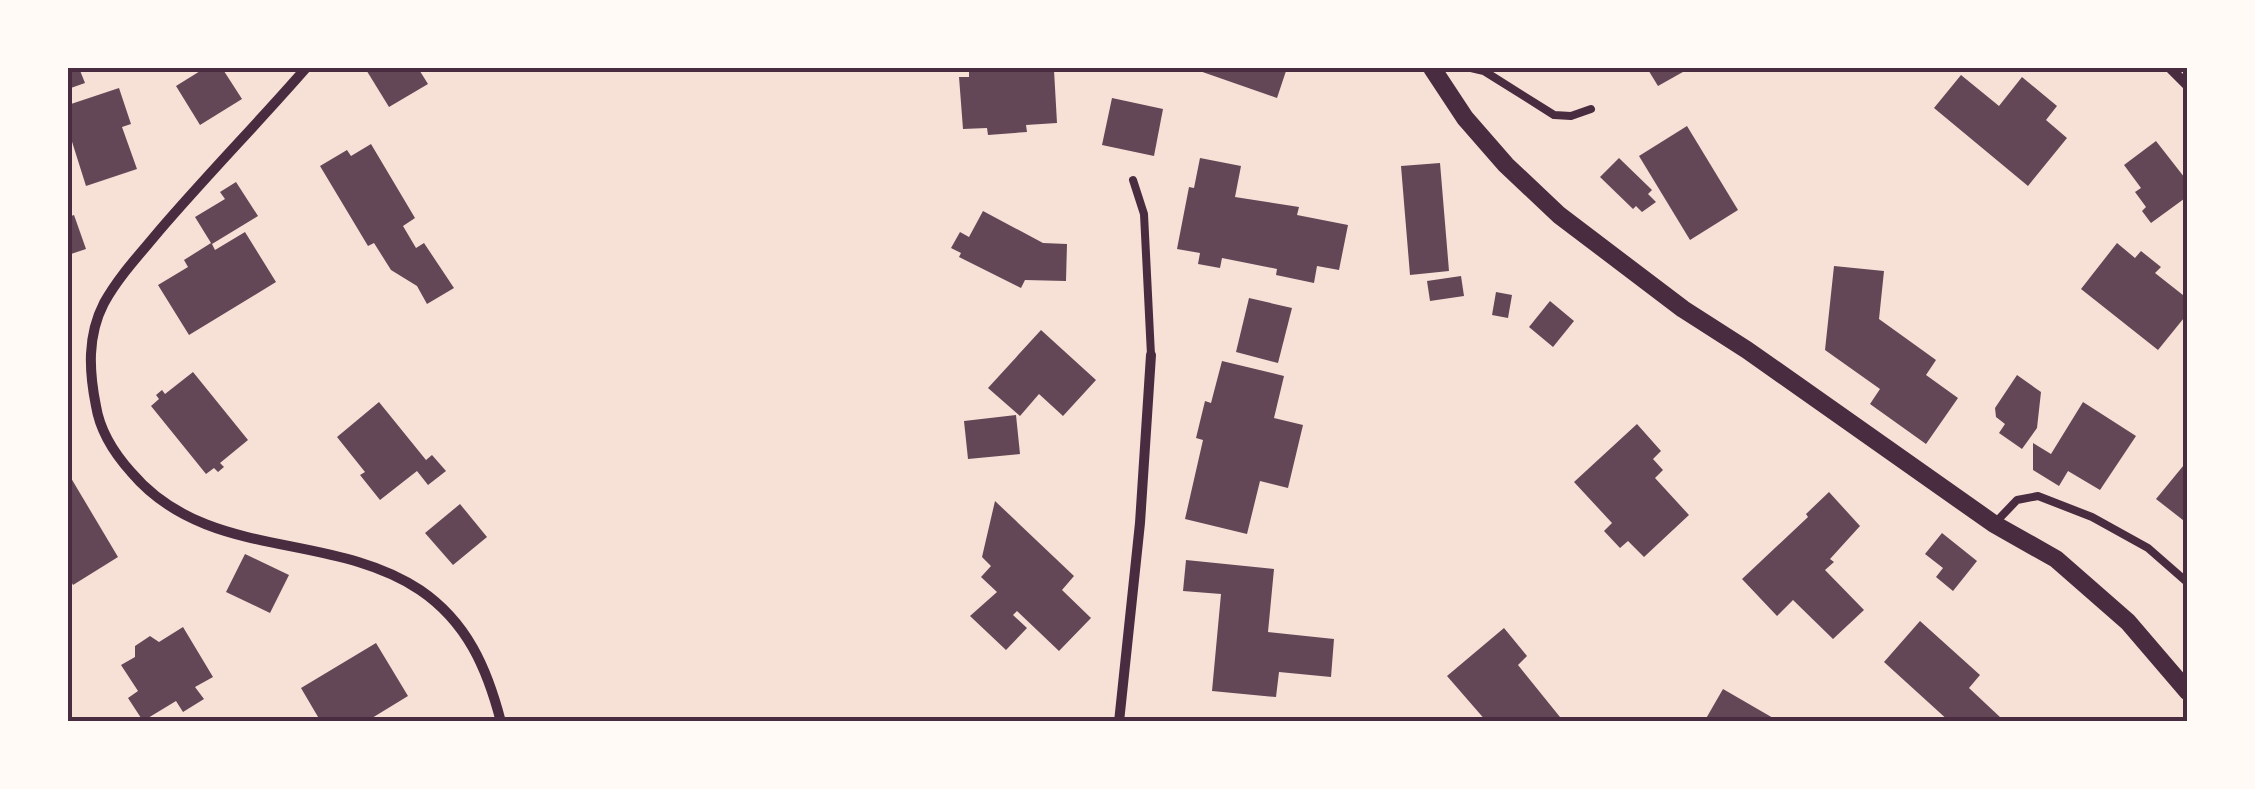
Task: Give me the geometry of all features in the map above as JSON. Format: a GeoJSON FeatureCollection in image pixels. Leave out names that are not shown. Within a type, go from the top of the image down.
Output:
{"type":"FeatureCollection","features":[{"type":"Feature","properties":{"kind":"street"},"geometry":{"type":"LineString","coordinates":[[306,68],[218,161],[117,281],[96,322],[90,358],[98,419],[116,455],[143,487],[188,517],[227,533],[358,562],[422,592],[454,617],[472,642],[492,684],[501,722]]}},
{"type":"Feature","properties":{"kind":"street"},"geometry":{"type":"LineString","coordinates":[[1432,68],[1465,118],[1559,216],[1666,298],[1747,350],[1994,524],[2056,560],[2113,609],[2188,692]]}},
{"type":"Feature","properties":{"kind":"street"},"geometry":{"type":"LineString","coordinates":[[2170,68],[2188,86]]}},
{"type":"Feature","properties":{"kind":"street"},"geometry":{"type":"LineString","coordinates":[[1119,722],[1140,524],[1151,356]]}},
{"type":"Feature","properties":{"kind":"lane"},"geometry":{"type":"LineString","coordinates":[[1471,68],[1554,115],[1571,116],[1591,110]]}},
{"type":"Feature","properties":{"kind":"lane"},"geometry":{"type":"LineString","coordinates":[[1133,180],[1144,214],[1151,356]]}},
{"type":"Feature","properties":{"kind":"lane"},"geometry":{"type":"LineString","coordinates":[[1994,524],[2017,500],[2038,496],[2092,517],[2148,548],[2188,582]]}},
{"type":"Feature","properties":{"kind":"building"},"geometry":{"type":"Polygon","coordinates":[[[79,68],[85,83],[68,89],[68,70],[79,68]]]}},
{"type":"Feature","properties":{"kind":"building"},"geometry":{"type":"Polygon","coordinates":[[[205,68],[222,68],[242,99],[200,125],[176,86],[205,68]]]}},
{"type":"Feature","properties":{"kind":"building"},"geometry":{"type":"Polygon","coordinates":[[[365,68],[418,68],[428,84],[389,107],[365,68]]]}},
{"type":"Feature","properties":{"kind":"building"},"geometry":{"type":"Polygon","coordinates":[[[969,68],[1054,70],[1057,123],[1026,125],[1027,132],[988,135],[987,128],[963,129],[959,77],[969,77],[969,68]]]}},
{"type":"Feature","properties":{"kind":"building"},"geometry":{"type":"Polygon","coordinates":[[[1191,68],[1287,68],[1277,98],[1191,68]]]}},
{"type":"Feature","properties":{"kind":"building"},"geometry":{"type":"Polygon","coordinates":[[[1647,68],[1690,68],[1658,86],[1647,68]]]}},
{"type":"Feature","properties":{"kind":"building"},"geometry":{"type":"Polygon","coordinates":[[[1961,75],[1999,106],[2022,77],[2057,106],[2046,120],[2067,138],[2028,186],[1934,108],[1961,75]]]}},
{"type":"Feature","properties":{"kind":"building"},"geometry":{"type":"Polygon","coordinates":[[[119,88],[131,124],[122,127],[137,169],[86,186],[68,129],[68,105],[119,88]]]}},
{"type":"Feature","properties":{"kind":"building"},"geometry":{"type":"Polygon","coordinates":[[[1112,98],[1163,109],[1154,156],[1102,145],[1112,98]]]}},
{"type":"Feature","properties":{"kind":"building"},"geometry":{"type":"Polygon","coordinates":[[[1687,126],[1738,210],[1690,240],[1639,156],[1687,126]]]}},
{"type":"Feature","properties":{"kind":"building"},"geometry":{"type":"Polygon","coordinates":[[[2156,141],[2188,182],[2188,196],[2151,223],[2135,192],[2141,188],[2124,165],[2156,141]]]}},
{"type":"Feature","properties":{"kind":"building"},"geometry":{"type":"Polygon","coordinates":[[[371,144],[415,218],[403,226],[416,248],[424,243],[454,288],[427,304],[417,286],[391,270],[374,243],[368,246],[320,166],[347,150],[351,156],[371,144]]]}},
{"type":"Feature","properties":{"kind":"building"},"geometry":{"type":"Polygon","coordinates":[[[1200,158],[1241,166],[1235,197],[1299,207],[1297,215],[1348,225],[1339,270],[1317,266],[1314,283],[1276,275],[1277,269],[1222,258],[1220,268],[1198,264],[1200,253],[1177,249],[1189,187],[1194,188],[1200,158]]]}},
{"type":"Feature","properties":{"kind":"building"},"geometry":{"type":"Polygon","coordinates":[[[1619,158],[1652,190],[1648,194],[1656,202],[1642,212],[1636,206],[1633,209],[1600,177],[1619,158]]]}},
{"type":"Feature","properties":{"kind":"building"},"geometry":{"type":"Polygon","coordinates":[[[1440,163],[1449,271],[1410,275],[1401,166],[1440,163]]]}},
{"type":"Feature","properties":{"kind":"building"},"geometry":{"type":"Polygon","coordinates":[[[236,182],[258,216],[212,244],[215,250],[245,232],[276,282],[189,335],[158,285],[188,267],[184,260],[211,243],[195,217],[225,199],[220,192],[236,182]]]}},
{"type":"Feature","properties":{"kind":"building"},"geometry":{"type":"Polygon","coordinates":[[[983,211],[1043,243],[1067,244],[1066,281],[1025,280],[1021,288],[959,257],[961,253],[951,248],[960,232],[969,237],[983,211]]]}},
{"type":"Feature","properties":{"kind":"building"},"geometry":{"type":"Polygon","coordinates":[[[74,215],[86,249],[68,255],[68,217],[74,215]]]}},
{"type":"Feature","properties":{"kind":"building"},"geometry":{"type":"Polygon","coordinates":[[[2117,243],[2135,258],[2141,251],[2161,267],[2155,273],[2188,299],[2188,313],[2158,350],[2081,289],[2117,243]]]}},
{"type":"Feature","properties":{"kind":"building"},"geometry":{"type":"Polygon","coordinates":[[[1834,266],[1884,271],[1879,319],[1936,360],[1926,375],[1958,398],[1926,444],[1870,404],[1880,389],[1825,350],[1834,266]]]}},
{"type":"Feature","properties":{"kind":"building"},"geometry":{"type":"Polygon","coordinates":[[[1461,276],[1464,296],[1430,301],[1427,281],[1461,276]]]}},
{"type":"Feature","properties":{"kind":"building"},"geometry":{"type":"Polygon","coordinates":[[[1496,292],[1512,295],[1508,318],[1492,315],[1496,292]]]}},
{"type":"Feature","properties":{"kind":"building"},"geometry":{"type":"Polygon","coordinates":[[[1249,298],[1292,308],[1278,363],[1236,352],[1249,298]]]}},
{"type":"Feature","properties":{"kind":"building"},"geometry":{"type":"Polygon","coordinates":[[[1550,301],[1574,321],[1553,347],[1529,327],[1550,301]]]}},
{"type":"Feature","properties":{"kind":"building"},"geometry":{"type":"Polygon","coordinates":[[[1041,330],[1096,380],[1063,416],[1039,394],[1020,416],[988,388],[1041,330]]]}},
{"type":"Feature","properties":{"kind":"building"},"geometry":{"type":"Polygon","coordinates":[[[1222,361],[1284,376],[1274,418],[1303,425],[1288,488],[1260,481],[1247,534],[1185,519],[1203,440],[1196,438],[1205,401],[1211,403],[1222,361]]]}},
{"type":"Feature","properties":{"kind":"building"},"geometry":{"type":"Polygon","coordinates":[[[193,372],[248,440],[220,463],[224,467],[218,472],[214,468],[206,474],[151,406],[162,390],[165,394],[193,372]]]}},
{"type":"Feature","properties":{"kind":"building"},"geometry":{"type":"Polygon","coordinates":[[[2017,375],[2041,392],[2037,428],[2022,449],[1999,433],[2005,424],[1996,417],[1995,408],[2017,375]]]}},
{"type":"Feature","properties":{"kind":"building"},"geometry":{"type":"Polygon","coordinates":[[[379,402],[426,460],[432,455],[446,471],[428,485],[417,471],[380,500],[360,475],[365,472],[337,437],[379,402]]]}},
{"type":"Feature","properties":{"kind":"building"},"geometry":{"type":"Polygon","coordinates":[[[2083,402],[2136,436],[2100,490],[2068,471],[2059,486],[2033,470],[2033,443],[2051,454],[2083,402]]]}},
{"type":"Feature","properties":{"kind":"building"},"geometry":{"type":"Polygon","coordinates":[[[1016,415],[1020,454],[968,459],[964,421],[1016,415]]]}},
{"type":"Feature","properties":{"kind":"building"},"geometry":{"type":"Polygon","coordinates":[[[1637,424],[1661,451],[1653,459],[1663,470],[1655,478],[1689,515],[1644,557],[1628,541],[1620,548],[1604,531],[1612,523],[1574,482],[1637,424]]]}},
{"type":"Feature","properties":{"kind":"building"},"geometry":{"type":"Polygon","coordinates":[[[2188,460],[2188,524],[2156,499],[2188,460]]]}},
{"type":"Feature","properties":{"kind":"building"},"geometry":{"type":"Polygon","coordinates":[[[68,473],[118,557],[73,585],[68,576],[68,473]]]}},
{"type":"Feature","properties":{"kind":"building"},"geometry":{"type":"Polygon","coordinates":[[[1829,492],[1860,526],[1825,570],[1864,610],[1833,639],[1793,600],[1777,616],[1742,579],[1829,492]]]}},
{"type":"Feature","properties":{"kind":"building"},"geometry":{"type":"Polygon","coordinates":[[[995,501],[1074,576],[1062,590],[1091,618],[1059,651],[1017,611],[1013,615],[1027,628],[1006,650],[970,616],[997,592],[981,577],[991,566],[982,557],[995,501]]]}},
{"type":"Feature","properties":{"kind":"building"},"geometry":{"type":"Polygon","coordinates":[[[460,504],[487,537],[453,565],[425,533],[460,504]]]}},
{"type":"Feature","properties":{"kind":"building"},"geometry":{"type":"Polygon","coordinates":[[[1942,533],[1977,561],[1953,591],[1936,577],[1943,568],[1925,554],[1942,533]]]}},
{"type":"Feature","properties":{"kind":"building"},"geometry":{"type":"Polygon","coordinates":[[[245,554],[289,575],[270,613],[226,592],[245,554]]]}},
{"type":"Feature","properties":{"kind":"building"},"geometry":{"type":"Polygon","coordinates":[[[1186,560],[1274,569],[1268,632],[1334,639],[1331,677],[1279,672],[1276,697],[1212,691],[1221,594],[1183,591],[1186,560]]]}},
{"type":"Feature","properties":{"kind":"building"},"geometry":{"type":"Polygon","coordinates":[[[1920,621],[1980,675],[1969,688],[2001,718],[1998,722],[1950,722],[1884,662],[1920,621]]]}},
{"type":"Feature","properties":{"kind":"building"},"geometry":{"type":"Polygon","coordinates":[[[183,627],[213,677],[195,687],[204,699],[183,712],[176,701],[143,721],[128,698],[138,691],[121,665],[135,657],[135,646],[150,636],[159,642],[183,627]]]}},
{"type":"Feature","properties":{"kind":"building"},"geometry":{"type":"Polygon","coordinates":[[[1504,628],[1527,656],[1518,665],[1564,722],[1487,722],[1447,676],[1504,628]]]}},
{"type":"Feature","properties":{"kind":"building"},"geometry":{"type":"Polygon","coordinates":[[[376,643],[408,696],[372,718],[374,722],[321,722],[301,688],[376,643]]]}},
{"type":"Feature","properties":{"kind":"building"},"geometry":{"type":"Polygon","coordinates":[[[1723,689],[1780,722],[1704,722],[1723,689]]]}}]}
